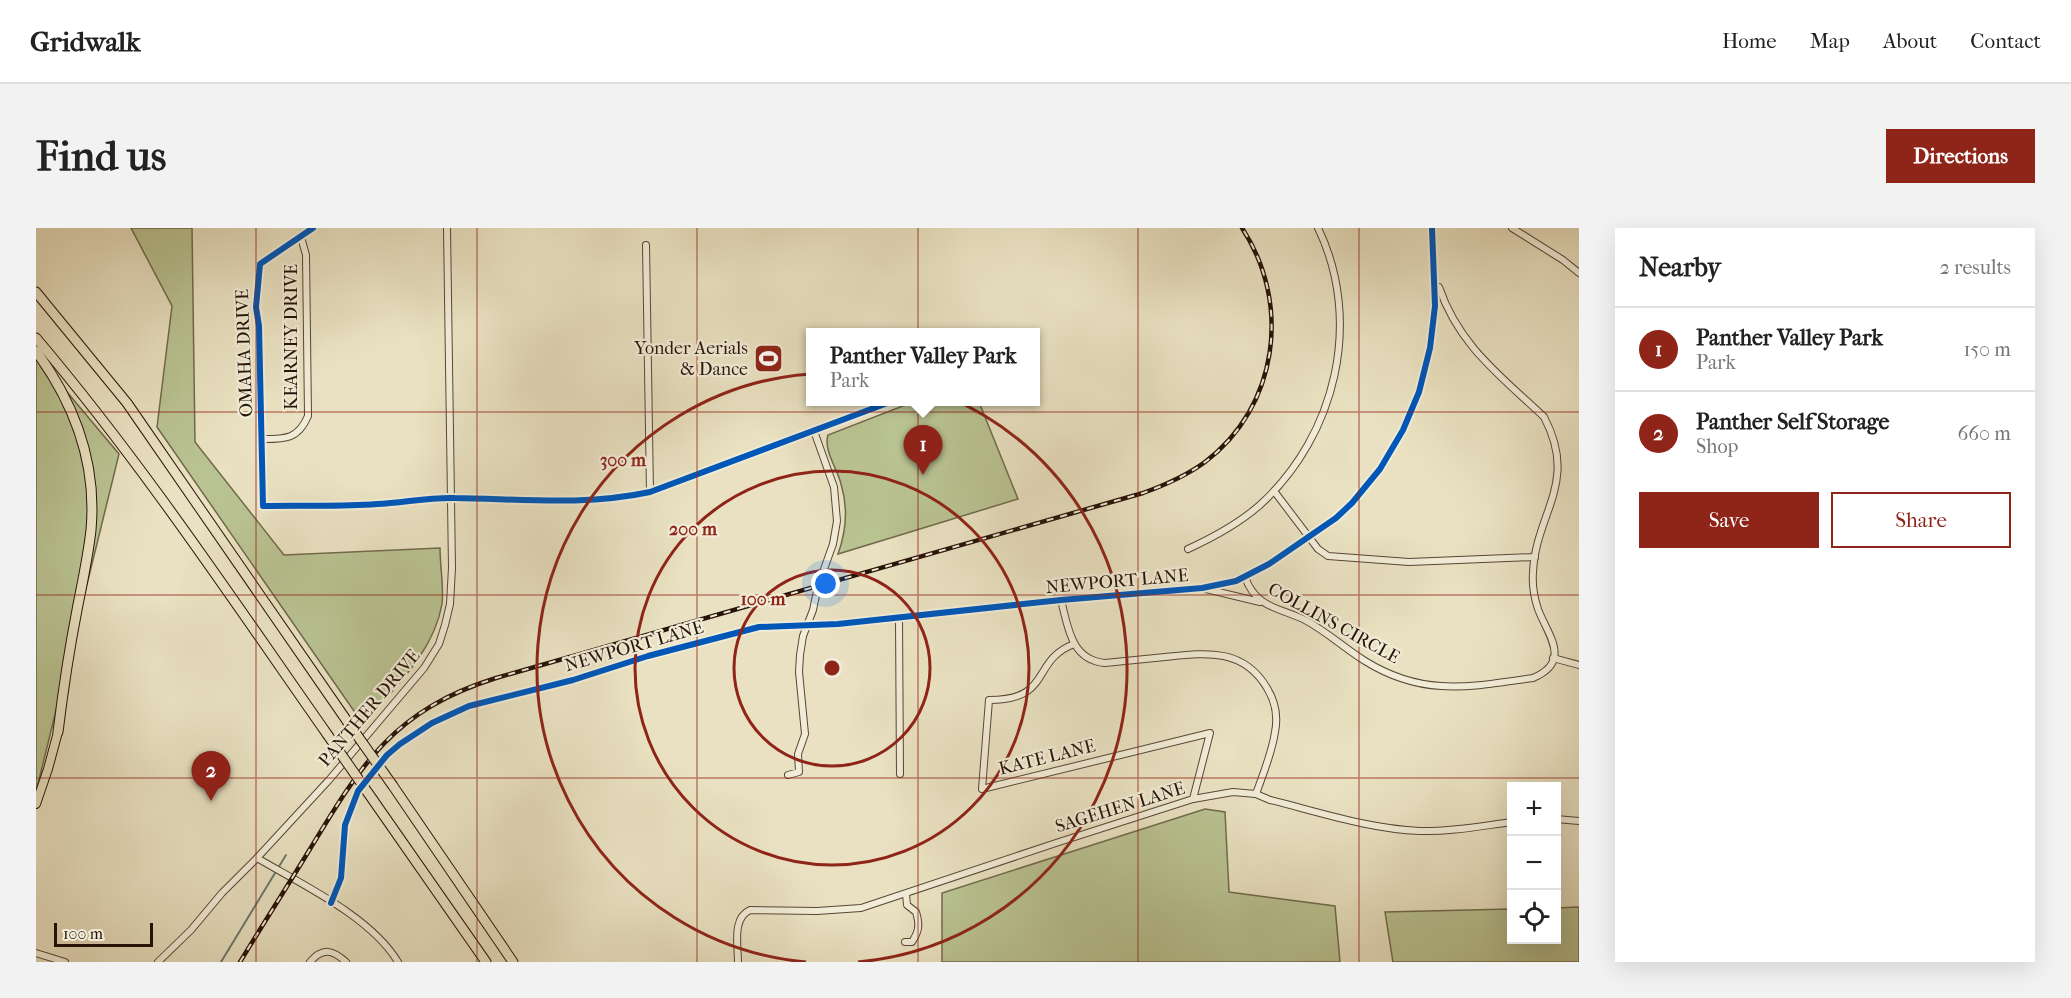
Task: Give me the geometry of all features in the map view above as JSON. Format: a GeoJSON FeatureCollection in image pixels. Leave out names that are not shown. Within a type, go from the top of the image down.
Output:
{"type":"FeatureCollection","features":[{"type":"Feature","properties":{"kind":"highway"},"geometry":{"type":"LineString","coordinates":[[36,292],[128,404],[166,456],[513,962]]}},
{"type":"Feature","properties":{"kind":"highway"},"geometry":{"type":"LineString","coordinates":[[36,338],[87,399],[156,491],[486,962]]}},
{"type":"Feature","properties":{"kind":"highway"},"geometry":{"type":"LineString","coordinates":[[36,351],[59,385],[76,422],[85,450],[91,487],[91,528],[68,658],[58,732]]}},
{"type":"Feature","properties":{"kind":"main road"},"geometry":{"type":"LineString","coordinates":[[36,804],[58,732]]}},
{"type":"Feature","properties":{"kind":"street","name":"OMAHA DRIVE"},"geometry":{"type":"LineString","coordinates":[[313,228],[260,264],[256,307],[259,327],[263,506],[377,504],[452,498]]}},
{"type":"Feature","properties":{"kind":"street","name":"PANTHER DRIVE"},"geometry":{"type":"LineString","coordinates":[[158,962],[192,930],[222,893],[329,780],[406,690],[435,652],[442,635],[450,604],[452,498],[447,228]]}},
{"type":"Feature","properties":{"kind":"street"},"geometry":{"type":"LineString","coordinates":[[1188,549],[1229,528],[1274,491],[1309,444],[1325,409],[1336,372],[1340,331],[1337,290],[1328,251],[1318,228]]}},
{"type":"Feature","properties":{"kind":"street","name":"NEWPORT LANE"},"geometry":{"type":"LineString","coordinates":[[331,903],[341,878],[345,825],[358,791],[387,755],[417,732],[469,706],[573,680],[703,641],[759,627],[899,618],[1061,600],[1202,588],[1245,577],[1269,564],[1336,518],[1366,486],[1393,449],[1403,430],[1426,370],[1433,326],[1435,289],[1432,228]]}},
{"type":"Feature","properties":{"kind":"street"},"geometry":{"type":"LineString","coordinates":[[1512,228],[1563,260],[1579,273]]}},
{"type":"Feature","properties":{"kind":"street","name":"KEARNEY DRIVE"},"geometry":{"type":"LineString","coordinates":[[261,439],[285,439],[303,428],[308,417],[306,255],[301,237]]}},
{"type":"Feature","properties":{"kind":"street"},"geometry":{"type":"LineString","coordinates":[[646,245],[650,492]]}},
{"type":"Feature","properties":{"kind":"street"},"geometry":{"type":"LineString","coordinates":[[1435,289],[1440,287],[1452,318],[1468,344],[1544,417],[1561,446],[1565,470],[1562,492],[1535,558],[1534,594],[1541,617],[1552,636],[1554,657],[1579,665]]}},
{"type":"Feature","properties":{"kind":"street"},"geometry":{"type":"LineString","coordinates":[[452,498],[579,501],[614,499],[650,492],[880,406]]}},
{"type":"Feature","properties":{"kind":"street"},"geometry":{"type":"LineString","coordinates":[[788,775],[799,772],[798,754],[805,734],[800,664],[803,636],[833,544],[837,521],[834,487],[814,431]]}},
{"type":"Feature","properties":{"kind":"street"},"geometry":{"type":"LineString","coordinates":[[1274,491],[1322,553],[1334,557],[1408,562],[1535,558]]}},
{"type":"Feature","properties":{"kind":"street","name":"COLLINS CIRCLE"},"geometry":{"type":"LineString","coordinates":[[1245,577],[1248,585],[1262,602],[1306,621],[1368,663],[1420,684],[1437,687],[1469,687],[1533,678],[1545,671],[1554,657]]}},
{"type":"Feature","properties":{"kind":"street"},"geometry":{"type":"LineString","coordinates":[[1202,588],[1262,602]]}},
{"type":"Feature","properties":{"kind":"street"},"geometry":{"type":"LineString","coordinates":[[1061,600],[1074,644],[1085,656],[1099,662],[1209,653],[1230,657],[1249,667],[1263,681],[1273,700],[1276,722],[1275,734],[1256,794]]}},
{"type":"Feature","properties":{"kind":"street"},"geometry":{"type":"LineString","coordinates":[[899,618],[900,774]]}},
{"type":"Feature","properties":{"kind":"street","name":"KATE LANE"},"geometry":{"type":"LineString","coordinates":[[1074,644],[1065,647],[1052,658],[1041,678],[1030,690],[1013,699],[989,700],[982,789],[1210,733],[1193,799]]}},
{"type":"Feature","properties":{"kind":"street","name":"SAGEHEN LANE"},"geometry":{"type":"LineString","coordinates":[[738,962],[738,929],[744,912],[753,909],[849,910],[906,894],[1193,799],[1233,792],[1256,794],[1291,805],[1402,830],[1440,831],[1507,823]]}},
{"type":"Feature","properties":{"kind":"street"},"geometry":{"type":"LineString","coordinates":[[1561,819],[1579,820]]}},
{"type":"Feature","properties":{"kind":"street"},"geometry":{"type":"LineString","coordinates":[[257,858],[331,903],[377,935],[398,962]]}},
{"type":"Feature","properties":{"kind":"street"},"geometry":{"type":"LineString","coordinates":[[905,942],[912,942],[918,934],[920,924],[916,912],[907,905],[906,894]]}},
{"type":"Feature","properties":{"kind":"street"},"geometry":{"type":"LineString","coordinates":[[310,962],[319,953],[328,950],[346,962]]}},
{"type":"Feature","properties":{"kind":"street"},"geometry":{"type":"LineString","coordinates":[[36,953],[64,962]]}},
{"type":"Feature","properties":{"kind":"green space"},"geometry":{"type":"Polygon","coordinates":[[[131,228],[192,228],[195,442],[284,555],[440,548],[442,604],[431,638],[400,683],[363,724],[157,427],[172,306],[131,228]]]}},
{"type":"Feature","properties":{"kind":"green space"},"geometry":{"type":"Polygon","coordinates":[[[36,355],[119,454],[36,792],[36,355]]]}},
{"type":"Feature","properties":{"kind":"green space"},"geometry":{"type":"Polygon","coordinates":[[[903,406],[981,406],[1018,499],[838,554],[843,537],[845,502],[839,478],[831,460],[828,435],[903,406]]]}},
{"type":"Feature","properties":{"kind":"green space"},"geometry":{"type":"Polygon","coordinates":[[[1205,809],[1225,812],[1229,892],[1335,906],[1340,962],[942,962],[942,893],[1205,809]]]}},
{"type":"Feature","properties":{"kind":"green space"},"geometry":{"type":"Polygon","coordinates":[[[1579,907],[1579,962],[1393,962],[1385,912],[1507,909],[1507,944],[1561,944],[1561,908],[1579,907]]]}},
{"type":"Feature","properties":{"kind":"waterway"},"geometry":{"type":"LineString","coordinates":[[221,962],[286,855]]}},
{"type":"Feature","properties":{"kind":"railway"},"geometry":{"type":"LineString","coordinates":[[240,962],[347,790],[384,743],[406,723],[431,706],[461,691],[496,678],[1143,493],[1175,480],[1205,462],[1230,439],[1249,413],[1262,384],[1270,353],[1272,321],[1268,289],[1258,258],[1242,228]]}},
{"type":"Feature","properties":{"kind":"cycle path"},"geometry":{"type":"LineString","coordinates":[[313,228],[260,264],[256,307],[259,326],[263,506],[363,505],[445,498],[553,501],[626,496],[650,492],[879,406]]}},
{"type":"Feature","properties":{"kind":"cycle path"},"geometry":{"type":"LineString","coordinates":[[331,903],[341,878],[345,825],[358,791],[387,755],[400,744],[432,723],[469,706],[573,680],[648,656],[759,627],[838,624],[1061,600],[1202,588],[1236,581],[1269,564],[1336,518],[1352,503],[1380,469],[1403,430],[1419,392],[1430,348],[1435,306],[1432,228]]}},
{"type":"Feature","properties":{"kind":"place","name":"Yonder Aerials & Dance"},"geometry":{"type":"Point","coordinates":[769,358]}},
{"type":"Feature","properties":{"kind":"place","name":"Panther Valley Park"},"geometry":{"type":"Point","coordinates":[923,475]}},
{"type":"Feature","properties":{"kind":"place","name":"Panther Self Storage"},"geometry":{"type":"Point","coordinates":[211,801]}}]}
